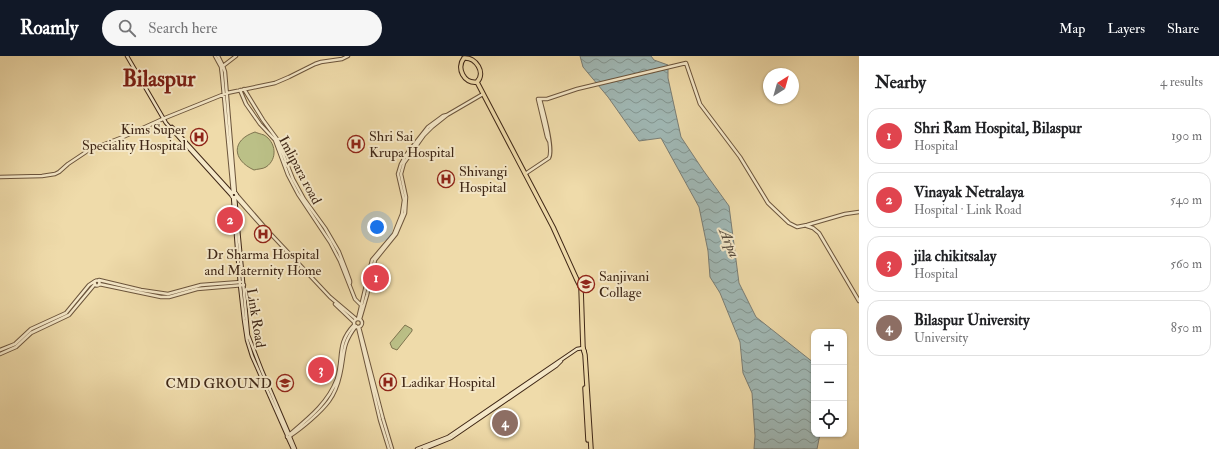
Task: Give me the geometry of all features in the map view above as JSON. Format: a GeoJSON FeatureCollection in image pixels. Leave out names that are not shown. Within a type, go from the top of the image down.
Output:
{"type":"FeatureCollection","features":[{"type":"Feature","properties":{"kind":"main road"},"geometry":{"type":"LineString","coordinates":[[464,57],[471,59],[478,66],[481,75],[477,82],[471,82],[466,79],[462,73],[461,63],[464,57]]}},
{"type":"Feature","properties":{"kind":"main road"},"geometry":{"type":"LineString","coordinates":[[477,82],[553,227],[581,288],[583,354],[590,449]]}},
{"type":"Feature","properties":{"kind":"street"},"geometry":{"type":"LineString","coordinates":[[128,56],[169,127],[330,297],[362,323],[356,325]]}},
{"type":"Feature","properties":{"kind":"street","name":"Link Road"},"geometry":{"type":"LineString","coordinates":[[216,56],[225,72],[244,320],[247,340],[252,356],[294,449]]}},
{"type":"Feature","properties":{"kind":"street"},"geometry":{"type":"LineString","coordinates":[[222,66],[236,56]]}},
{"type":"Feature","properties":{"kind":"street"},"geometry":{"type":"LineString","coordinates":[[0,177],[42,176],[55,174],[89,150],[123,137],[164,118],[226,94],[275,83],[289,78],[315,64],[342,59],[348,56]]}},
{"type":"Feature","properties":{"kind":"street"},"geometry":{"type":"LineString","coordinates":[[525,174],[549,158],[551,152],[540,99],[686,63],[700,104],[740,157],[768,203],[785,220],[797,227],[845,214],[859,212]]}},
{"type":"Feature","properties":{"kind":"street","name":"Imlipara road"},"geometry":{"type":"LineString","coordinates":[[244,89],[263,120],[277,139],[293,179],[304,199],[325,228],[340,256],[350,281],[355,299],[362,306]]}},
{"type":"Feature","properties":{"kind":"street","name":"Imlipara road"},"geometry":{"type":"LineString","coordinates":[[240,90],[246,104],[260,124],[275,140],[293,184],[330,242],[350,283]]}},
{"type":"Feature","properties":{"kind":"street"},"geometry":{"type":"LineString","coordinates":[[289,436],[301,429],[330,400],[336,388],[345,345],[358,319],[372,260],[394,234],[402,214],[404,200],[400,168],[402,162],[424,132],[432,124],[483,94]]}},
{"type":"Feature","properties":{"kind":"street"},"geometry":{"type":"LineString","coordinates":[[540,103],[545,99]]}},
{"type":"Feature","properties":{"kind":"street"},"geometry":{"type":"LineString","coordinates":[[234,195],[244,208],[356,325],[390,449]]}},
{"type":"Feature","properties":{"kind":"street"},"geometry":{"type":"LineString","coordinates":[[807,225],[816,230],[859,301]]}},
{"type":"Feature","properties":{"kind":"street"},"geometry":{"type":"LineString","coordinates":[[99,280],[141,290],[168,294],[200,285],[242,283]]}},
{"type":"Feature","properties":{"kind":"street"},"geometry":{"type":"LineString","coordinates":[[0,354],[16,347],[31,333],[69,315],[99,280]]}},
{"type":"Feature","properties":{"kind":"street"},"geometry":{"type":"LineString","coordinates":[[0,350],[15,344],[34,327],[66,313],[89,285],[95,283],[97,285],[99,284],[161,297],[169,297],[197,289],[242,283]]}},
{"type":"Feature","properties":{"kind":"street"},"geometry":{"type":"LineString","coordinates":[[417,449],[448,438],[576,349],[583,350]]}},
{"type":"Feature","properties":{"kind":"street"},"geometry":{"type":"LineString","coordinates":[[424,449],[451,438],[556,366],[561,360]]}},
{"type":"Feature","properties":{"kind":"green space"},"geometry":{"type":"Polygon","coordinates":[[[255,132],[268,138],[273,146],[274,155],[270,164],[265,168],[254,170],[242,161],[238,156],[237,150],[238,145],[242,140],[255,132]]]}},
{"type":"Feature","properties":{"kind":"green space"},"geometry":{"type":"Polygon","coordinates":[[[405,325],[412,329],[412,331],[397,350],[392,348],[390,343],[405,325]]]}},
{"type":"Feature","properties":{"kind":"water","name":"Arpa"},"geometry":{"type":"Polygon","coordinates":[[[580,56],[651,56],[654,60],[668,65],[668,78],[681,137],[729,206],[739,283],[756,317],[811,361],[811,437],[819,437],[817,449],[754,449],[755,436],[752,393],[743,373],[740,342],[720,293],[710,277],[708,251],[699,207],[661,138],[639,141],[608,97],[583,67],[580,56]]]}},
{"type":"Feature","properties":{"kind":"place","name":"Kims Super Speciality Hospital"},"geometry":{"type":"Point","coordinates":[199,137]}},
{"type":"Feature","properties":{"kind":"place","name":"Shri Sai Krupa Hospital"},"geometry":{"type":"Point","coordinates":[356,144]}},
{"type":"Feature","properties":{"kind":"place","name":"Shivangi Hospital"},"geometry":{"type":"Point","coordinates":[446,179]}},
{"type":"Feature","properties":{"kind":"place","name":"Vinayak Netralaya"},"geometry":{"type":"Point","coordinates":[230,220]}},
{"type":"Feature","properties":{"kind":"place","name":"Dr Sharma Hospital and Maternity Home"},"geometry":{"type":"Point","coordinates":[263,234]}},
{"type":"Feature","properties":{"kind":"place","name":"Shri Ram Hospital, Bilaspur"},"geometry":{"type":"Point","coordinates":[376,278]}},
{"type":"Feature","properties":{"kind":"place","name":"Sanjivani Collage"},"geometry":{"type":"Point","coordinates":[586,284]}},
{"type":"Feature","properties":{"kind":"place","name":"jila chikitsalay"},"geometry":{"type":"Point","coordinates":[321,370]}},
{"type":"Feature","properties":{"kind":"place","name":"Ladikar Hospital"},"geometry":{"type":"Point","coordinates":[388,382]}},
{"type":"Feature","properties":{"kind":"place","name":"CMD GROUND"},"geometry":{"type":"Point","coordinates":[285,383]}},
{"type":"Feature","properties":{"kind":"place","name":"Bilaspur University"},"geometry":{"type":"Point","coordinates":[505,423]}},
{"type":"Feature","properties":{"kind":"district","name":"Bilaspur"},"geometry":{"type":"Point","coordinates":[159,79]}}]}
